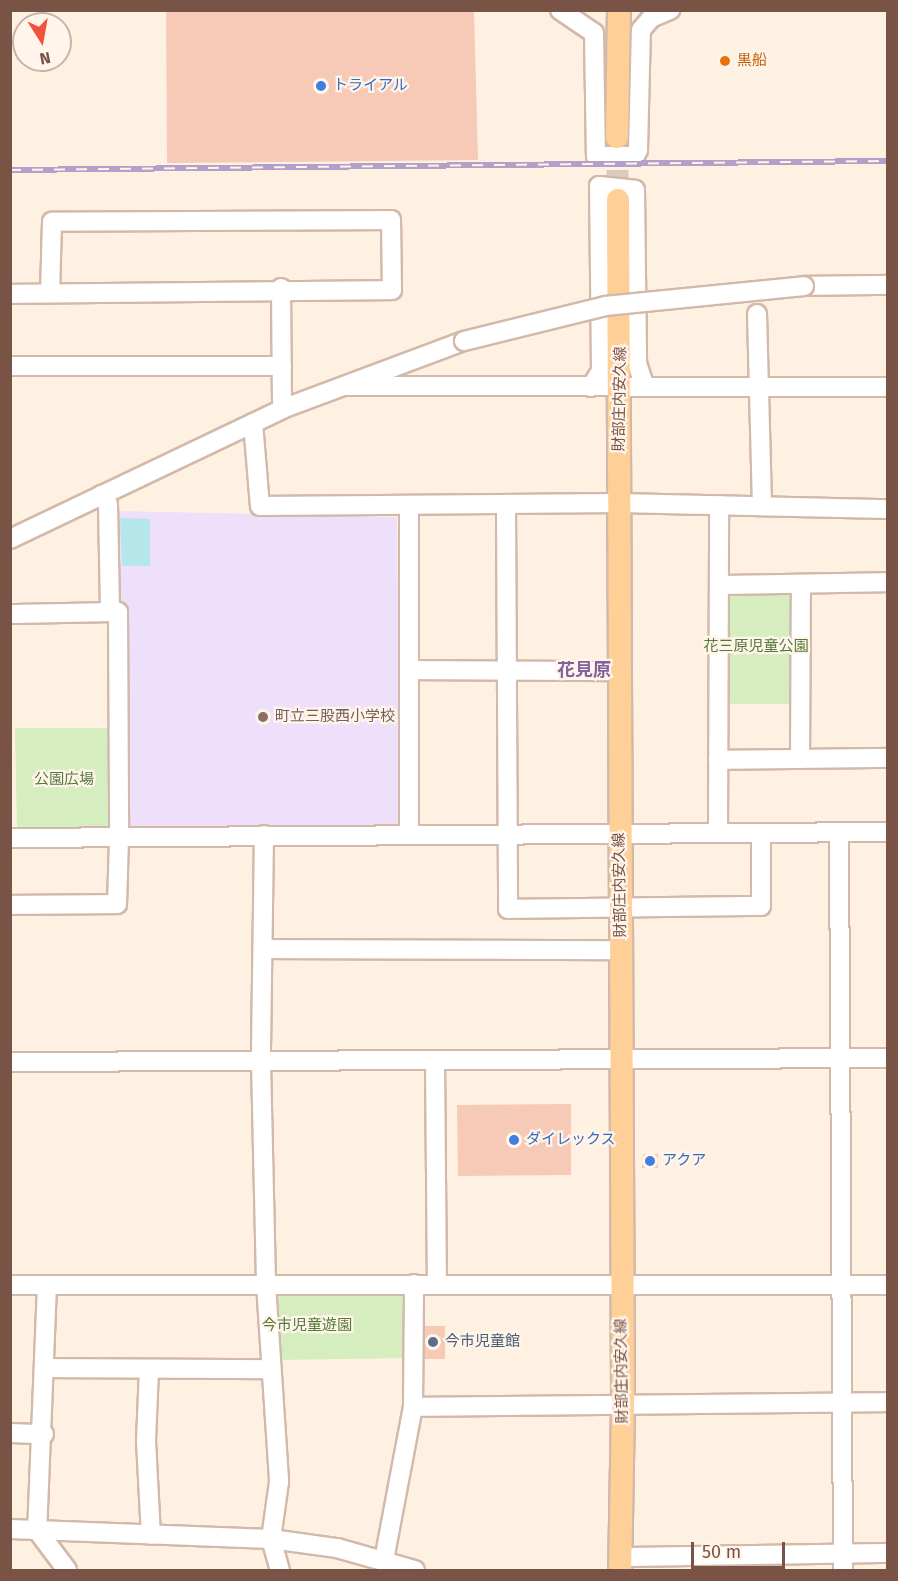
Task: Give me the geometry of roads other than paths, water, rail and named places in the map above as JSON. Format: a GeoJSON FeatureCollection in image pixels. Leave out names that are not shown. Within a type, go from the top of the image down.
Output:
{"type":"FeatureCollection","features":[{"type":"Feature","properties":{"kind":"main road"},"geometry":{"type":"LineString","coordinates":[[617,137],[619,10]]}},
{"type":"Feature","properties":{"kind":"main road","name":"財部庄内安久線"},"geometry":{"type":"LineString","coordinates":[[618,200],[621,387],[618,503],[619,834],[623,1061],[621,1564]]}},
{"type":"Feature","properties":{"kind":"street"},"geometry":{"type":"LineString","coordinates":[[560,10],[594,33],[596,156],[635,156],[638,150],[641,30],[651,18],[670,10]]}},
{"type":"Feature","properties":{"kind":"street"},"geometry":{"type":"LineString","coordinates":[[591,387],[601,371],[599,186],[635,190],[637,363],[645,387]]}},
{"type":"Feature","properties":{"kind":"street"},"geometry":{"type":"LineString","coordinates":[[10,294],[281,288],[392,290],[391,220],[52,222],[50,293]]}},
{"type":"Feature","properties":{"kind":"street"},"geometry":{"type":"LineString","coordinates":[[10,538],[282,409],[347,387],[464,341],[605,306],[804,286],[888,285]]}},
{"type":"Feature","properties":{"kind":"street"},"geometry":{"type":"LineString","coordinates":[[281,288],[282,409]]}},
{"type":"Feature","properties":{"kind":"street"},"geometry":{"type":"LineString","coordinates":[[757,314],[762,506]]}},
{"type":"Feature","properties":{"kind":"street"},"geometry":{"type":"LineString","coordinates":[[10,366],[282,366]]}},
{"type":"Feature","properties":{"kind":"street"},"geometry":{"type":"LineString","coordinates":[[347,387],[888,387]]}},
{"type":"Feature","properties":{"kind":"street"},"geometry":{"type":"LineString","coordinates":[[253,423],[260,507],[618,503],[888,509]]}},
{"type":"Feature","properties":{"kind":"street"},"geometry":{"type":"LineString","coordinates":[[101,495],[108,504],[110,612]]}},
{"type":"Feature","properties":{"kind":"street"},"geometry":{"type":"LineString","coordinates":[[506,505],[507,909],[761,906],[761,833]]}},
{"type":"Feature","properties":{"kind":"street"},"geometry":{"type":"LineString","coordinates":[[718,833],[719,505]]}},
{"type":"Feature","properties":{"kind":"street"},"geometry":{"type":"LineString","coordinates":[[409,835],[410,507]]}},
{"type":"Feature","properties":{"kind":"street"},"geometry":{"type":"LineString","coordinates":[[719,585],[888,582]]}},
{"type":"Feature","properties":{"kind":"street"},"geometry":{"type":"LineString","coordinates":[[800,759],[801,584]]}},
{"type":"Feature","properties":{"kind":"street"},"geometry":{"type":"LineString","coordinates":[[10,614],[117,612],[119,838],[117,904],[10,905]]}},
{"type":"Feature","properties":{"kind":"street"},"geometry":{"type":"LineString","coordinates":[[409,670],[619,670]]}},
{"type":"Feature","properties":{"kind":"street"},"geometry":{"type":"LineString","coordinates":[[718,760],[888,758]]}},
{"type":"Feature","properties":{"kind":"street"},"geometry":{"type":"LineString","coordinates":[[838,832],[842,1562]]}},
{"type":"Feature","properties":{"kind":"street"},"geometry":{"type":"LineString","coordinates":[[10,838],[888,832]]}},
{"type":"Feature","properties":{"kind":"street"},"geometry":{"type":"LineString","coordinates":[[264,835],[261,1062],[266,1284],[279,1482],[271,1539],[280,1570]]}},
{"type":"Feature","properties":{"kind":"street"},"geometry":{"type":"LineString","coordinates":[[262,949],[621,950]]}},
{"type":"Feature","properties":{"kind":"street"},"geometry":{"type":"LineString","coordinates":[[10,1062],[888,1058]]}},
{"type":"Feature","properties":{"kind":"street"},"geometry":{"type":"LineString","coordinates":[[435,1061],[437,1285]]}},
{"type":"Feature","properties":{"kind":"street"},"geometry":{"type":"LineString","coordinates":[[384,1560],[412,1407],[414,1284]]}},
{"type":"Feature","properties":{"kind":"street"},"geometry":{"type":"LineString","coordinates":[[47,1285],[44,1434],[37,1530],[67,1570]]}},
{"type":"Feature","properties":{"kind":"street"},"geometry":{"type":"LineString","coordinates":[[10,1286],[888,1285]]}},
{"type":"Feature","properties":{"kind":"street"},"geometry":{"type":"LineString","coordinates":[[45,1368],[271,1369]]}},
{"type":"Feature","properties":{"kind":"street"},"geometry":{"type":"LineString","coordinates":[[149,1369],[146,1441],[151,1535]]}},
{"type":"Feature","properties":{"kind":"street"},"geometry":{"type":"LineString","coordinates":[[412,1407],[888,1402]]}},
{"type":"Feature","properties":{"kind":"street"},"geometry":{"type":"LineString","coordinates":[[10,1433],[44,1434]]}},
{"type":"Feature","properties":{"kind":"street"},"geometry":{"type":"LineString","coordinates":[[10,1529],[271,1539],[337,1548],[415,1570]]}},
{"type":"Feature","properties":{"kind":"street"},"geometry":{"type":"LineString","coordinates":[[621,1564],[842,1562],[888,1553]]}},
{"type":"Feature","properties":{"kind":"water"},"geometry":{"type":"Polygon","coordinates":[[[120,518],[150,519],[150,566],[122,566],[120,518]]]}},
{"type":"Feature","properties":{"kind":"tunnel"},"geometry":{"type":"LineString","coordinates":[[617,137],[618,200]]}},
{"type":"Feature","properties":{"kind":"railway"},"geometry":{"type":"LineString","coordinates":[[10,170],[888,161]]}},
{"type":"Feature","properties":{"kind":"place","name":"黒船"},"geometry":{"type":"Point","coordinates":[725,61]}},
{"type":"Feature","properties":{"kind":"place","name":"トライアル"},"geometry":{"type":"Point","coordinates":[321,86]}},
{"type":"Feature","properties":{"kind":"place","name":"町立三股西小学校"},"geometry":{"type":"Point","coordinates":[263,717]}},
{"type":"Feature","properties":{"kind":"place","name":"ダイレックス"},"geometry":{"type":"Point","coordinates":[514,1140]}},
{"type":"Feature","properties":{"kind":"place","name":"アクア"},"geometry":{"type":"Point","coordinates":[650,1161]}},
{"type":"Feature","properties":{"kind":"place","name":"今市児童館"},"geometry":{"type":"Point","coordinates":[433,1342]}},
{"type":"Feature","properties":{"kind":"district","name":"花見原"},"geometry":{"type":"Point","coordinates":[584,670]}},
{"type":"Feature","properties":{"kind":"park label","name":"花三原児童公園"},"geometry":{"type":"Point","coordinates":[756,647]}},
{"type":"Feature","properties":{"kind":"park label","name":"公園広場"},"geometry":{"type":"Point","coordinates":[64,780]}},
{"type":"Feature","properties":{"kind":"park label","name":"今市児童遊園"},"geometry":{"type":"Point","coordinates":[307,1326]}}]}
